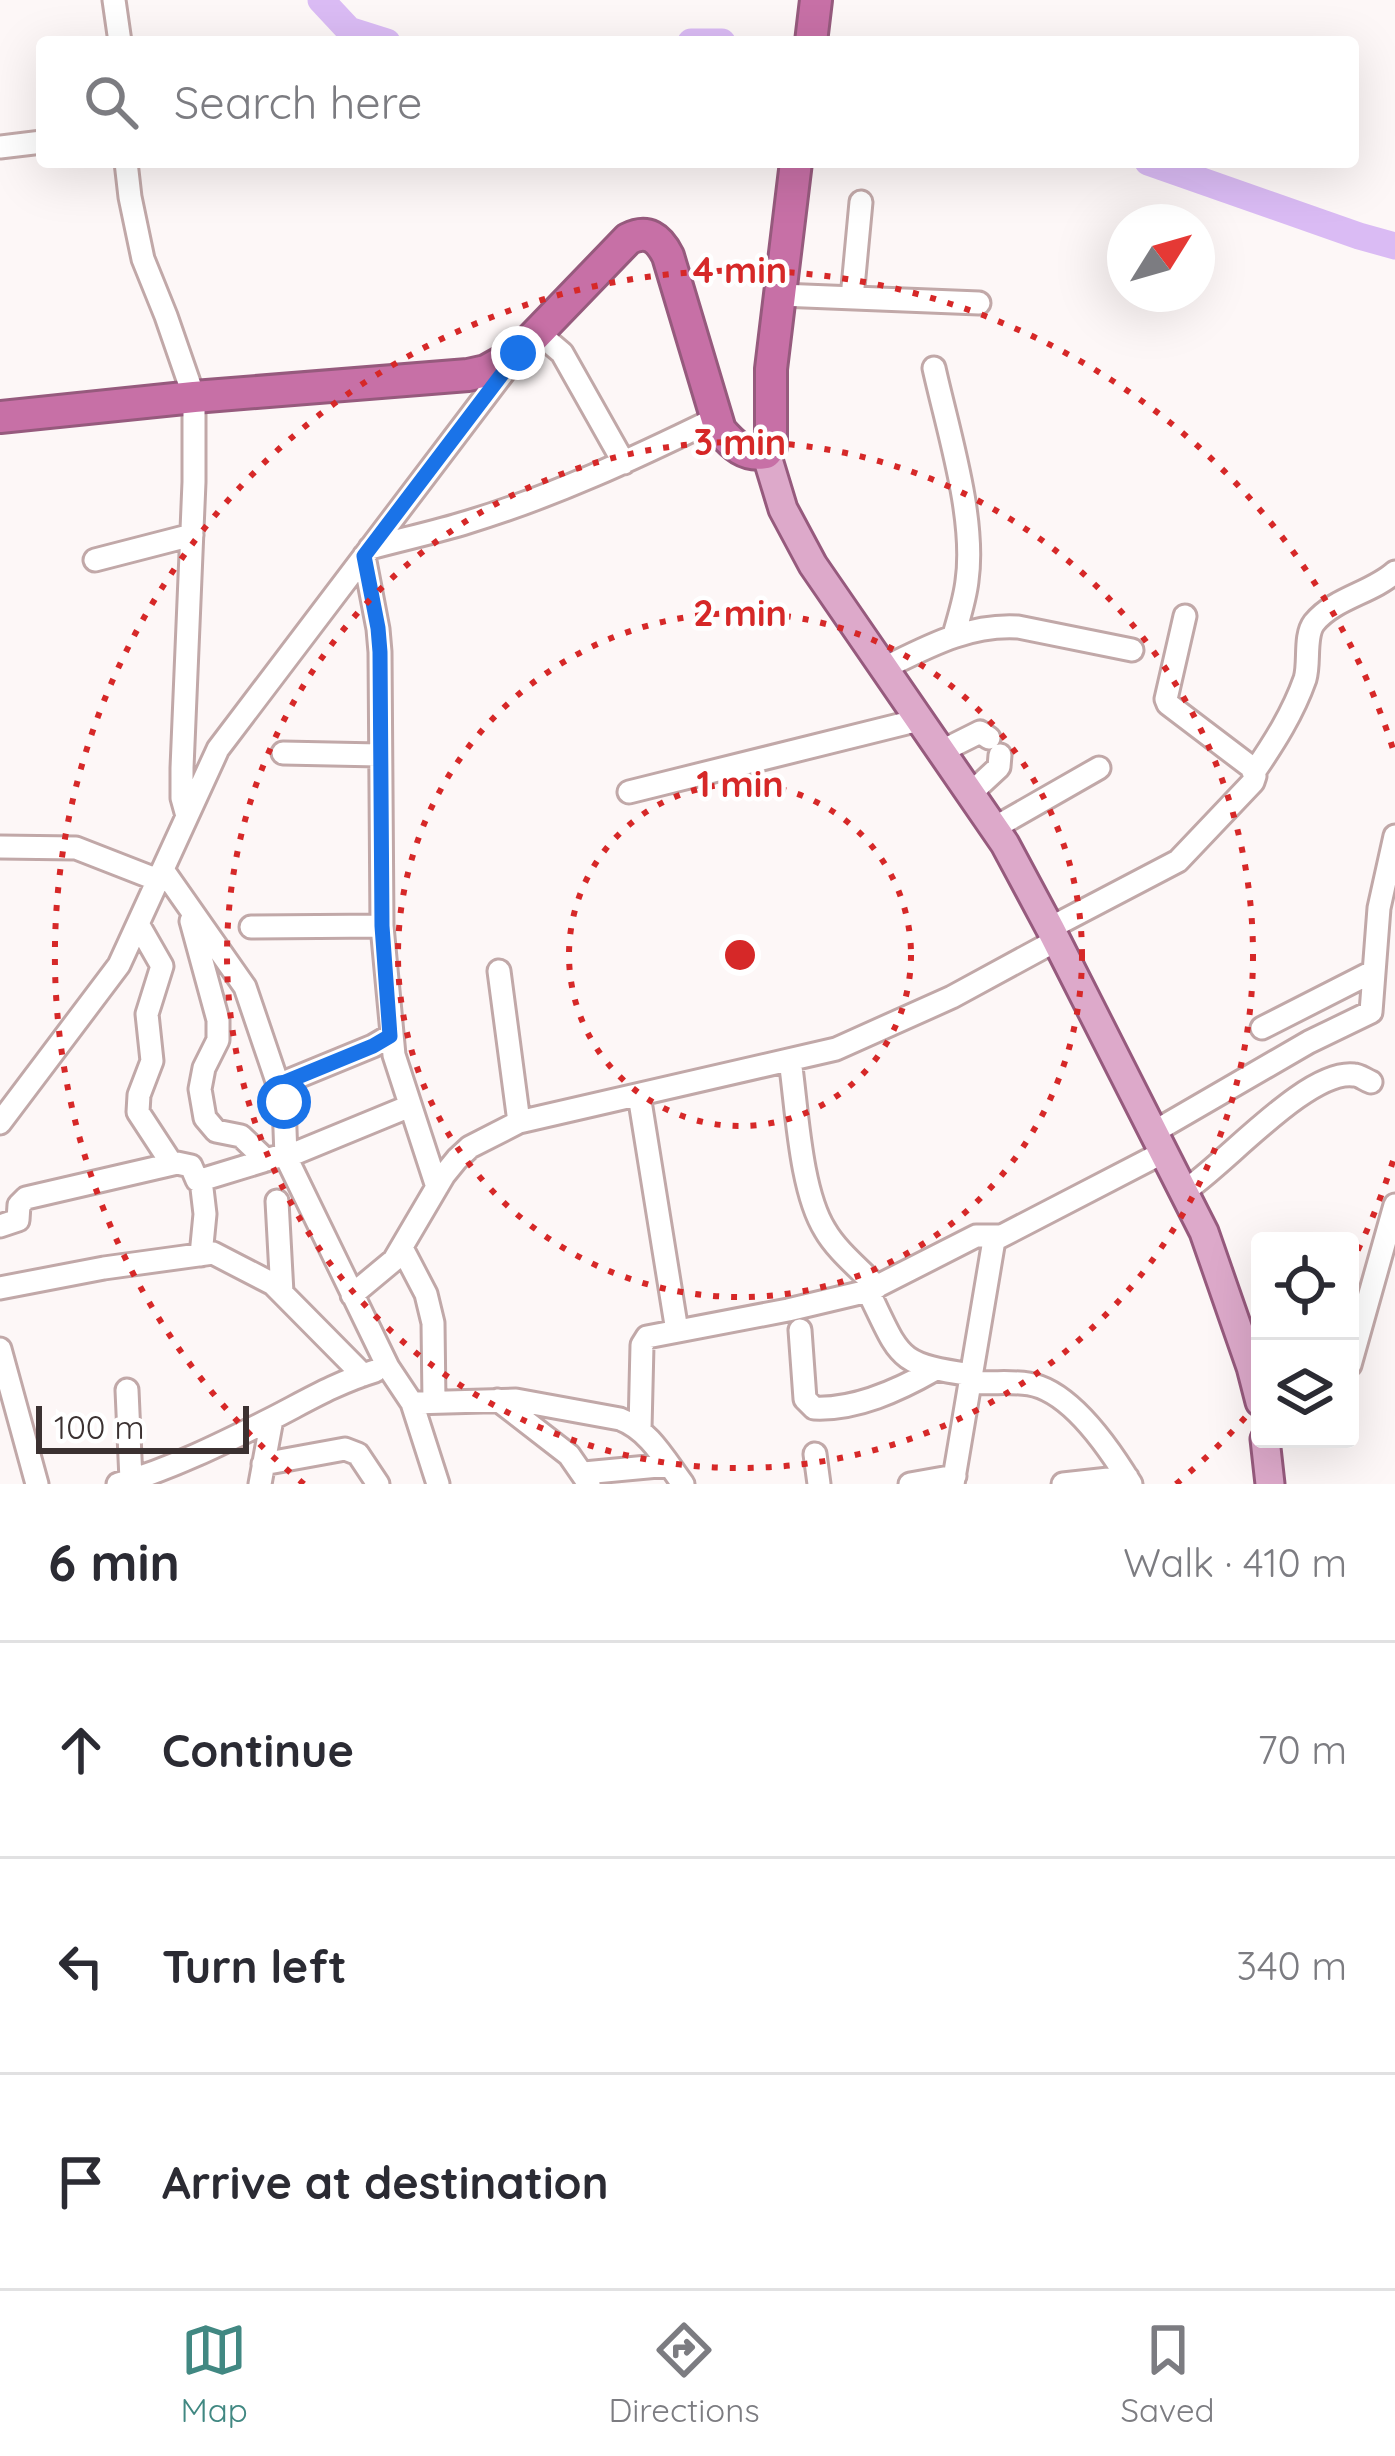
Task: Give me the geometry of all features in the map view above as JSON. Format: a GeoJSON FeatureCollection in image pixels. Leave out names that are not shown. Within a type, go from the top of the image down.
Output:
{"type":"FeatureCollection","features":[{"type":"Feature","properties":{"kind":"highway"},"geometry":{"type":"LineString","coordinates":[[812,36],[816,0]]}},
{"type":"Feature","properties":{"kind":"highway"},"geometry":{"type":"LineString","coordinates":[[0,418],[486,370],[525,346],[628,239],[646,234],[668,256],[720,430],[735,446],[752,454],[766,453],[771,447],[771,369],[795,168]]}},
{"type":"Feature","properties":{"kind":"main road"},"geometry":{"type":"LineString","coordinates":[[766,453],[783,509],[813,565],[994,828],[1054,934],[1204,1232],[1251,1367]]}},
{"type":"Feature","properties":{"kind":"main road"},"geometry":{"type":"LineString","coordinates":[[1266,1448],[1270,1484]]}},
{"type":"Feature","properties":{"kind":"street"},"geometry":{"type":"LineString","coordinates":[[114,0],[119,36]]}},
{"type":"Feature","properties":{"kind":"street"},"geometry":{"type":"LineString","coordinates":[[0,146],[36,143]]}},
{"type":"Feature","properties":{"kind":"street"},"geometry":{"type":"LineString","coordinates":[[127,168],[143,259],[194,397],[182,768],[187,817]]}},
{"type":"Feature","properties":{"kind":"street"},"geometry":{"type":"LineString","coordinates":[[852,298],[861,202]]}},
{"type":"Feature","properties":{"kind":"street"},"geometry":{"type":"LineString","coordinates":[[780,295],[979,303]]}},
{"type":"Feature","properties":{"kind":"street"},"geometry":{"type":"LineString","coordinates":[[0,1123],[119,965],[218,749],[525,346],[549,343],[562,352],[623,463]]}},
{"type":"Feature","properties":{"kind":"street"},"geometry":{"type":"LineString","coordinates":[[934,368],[968,535],[967,582],[954,635]]}},
{"type":"Feature","properties":{"kind":"street"},"geometry":{"type":"LineString","coordinates":[[367,552],[470,522],[623,463],[715,419]]}},
{"type":"Feature","properties":{"kind":"street"},"geometry":{"type":"LineString","coordinates":[[95,560],[192,535]]}},
{"type":"Feature","properties":{"kind":"street"},"geometry":{"type":"LineString","coordinates":[[367,552],[378,628],[382,926],[390,1036],[437,1187]]}},
{"type":"Feature","properties":{"kind":"street"},"geometry":{"type":"LineString","coordinates":[[352,1295],[402,1248],[437,1187],[470,1147],[519,1122],[836,1049],[952,997],[1178,861],[1253,782],[1254,772],[1303,686],[1309,635],[1315,623],[1395,572]]}},
{"type":"Feature","properties":{"kind":"street"},"geometry":{"type":"LineString","coordinates":[[1185,616],[1168,704],[1254,772]]}},
{"type":"Feature","properties":{"kind":"street"},"geometry":{"type":"LineString","coordinates":[[884,668],[975,630],[1018,627],[1132,650]]}},
{"type":"Feature","properties":{"kind":"street"},"geometry":{"type":"LineString","coordinates":[[629,792],[919,720]]}},
{"type":"Feature","properties":{"kind":"street"},"geometry":{"type":"LineString","coordinates":[[942,751],[980,732],[995,746],[999,767],[970,793]]}},
{"type":"Feature","properties":{"kind":"street"},"geometry":{"type":"LineString","coordinates":[[284,753],[379,755]]}},
{"type":"Feature","properties":{"kind":"street"},"geometry":{"type":"LineString","coordinates":[[994,828],[1099,768]]}},
{"type":"Feature","properties":{"kind":"street"},"geometry":{"type":"LineString","coordinates":[[910,1484],[954,1480],[992,1244],[999,1236],[1157,1143],[1309,1042],[1371,1012],[1379,908],[1394,846]]}},
{"type":"Feature","properties":{"kind":"street"},"geometry":{"type":"LineString","coordinates":[[0,847],[76,848],[160,874],[186,903],[245,987],[284,1102],[279,1157],[388,1367],[423,1402],[516,1400],[620,1419],[640,1429],[683,1484]]}},
{"type":"Feature","properties":{"kind":"street"},"geometry":{"type":"LineString","coordinates":[[186,903],[218,1020],[218,1040],[200,1078],[205,1118],[216,1131],[241,1136],[279,1157]]}},
{"type":"Feature","properties":{"kind":"street"},"geometry":{"type":"LineString","coordinates":[[137,924],[162,966],[147,1015],[152,1061],[138,1112],[172,1164]]}},
{"type":"Feature","properties":{"kind":"street"},"geometry":{"type":"LineString","coordinates":[[251,927],[382,926]]}},
{"type":"Feature","properties":{"kind":"street"},"geometry":{"type":"LineString","coordinates":[[499,971],[519,1122]]}},
{"type":"Feature","properties":{"kind":"street"},"geometry":{"type":"LineString","coordinates":[[1262,1028],[1374,971]]}},
{"type":"Feature","properties":{"kind":"street"},"geometry":{"type":"LineString","coordinates":[[278,1085],[390,1036]]}},
{"type":"Feature","properties":{"kind":"street"},"geometry":{"type":"LineString","coordinates":[[790,1060],[810,1191],[821,1225],[873,1289],[896,1349],[908,1360],[934,1370],[1045,1390],[1091,1426],[1129,1481]]}},
{"type":"Feature","properties":{"kind":"street"},"geometry":{"type":"LineString","coordinates":[[1183,1192],[1297,1096],[1353,1074],[1371,1082]]}},
{"type":"Feature","properties":{"kind":"street"},"geometry":{"type":"LineString","coordinates":[[639,1095],[676,1331]]}},
{"type":"Feature","properties":{"kind":"street"},"geometry":{"type":"LineString","coordinates":[[0,1226],[18,1220],[19,1205],[26,1198],[172,1164],[191,1166],[201,1180],[279,1157],[410,1106]]}},
{"type":"Feature","properties":{"kind":"street"},"geometry":{"type":"LineString","coordinates":[[201,1180],[206,1214],[201,1255]]}},
{"type":"Feature","properties":{"kind":"street"},"geometry":{"type":"LineString","coordinates":[[277,1201],[282,1293]]}},
{"type":"Feature","properties":{"kind":"street"},"geometry":{"type":"LineString","coordinates":[[1357,1340],[1395,1204]]}},
{"type":"Feature","properties":{"kind":"street"},"geometry":{"type":"LineString","coordinates":[[640,1429],[643,1340],[873,1289],[976,1236],[999,1236]]}},
{"type":"Feature","properties":{"kind":"street"},"geometry":{"type":"LineString","coordinates":[[402,1248],[431,1311],[423,1402],[438,1484]]}},
{"type":"Feature","properties":{"kind":"street"},"geometry":{"type":"LineString","coordinates":[[0,1288],[213,1253],[272,1284],[363,1375]]}},
{"type":"Feature","properties":{"kind":"street"},"geometry":{"type":"LineString","coordinates":[[800,1330],[805,1399],[814,1408],[885,1395],[934,1370]]}},
{"type":"Feature","properties":{"kind":"street"},"geometry":{"type":"LineString","coordinates":[[0,1349],[37,1484]]}},
{"type":"Feature","properties":{"kind":"street"},"geometry":{"type":"LineString","coordinates":[[127,1390],[124,1482],[163,1477],[340,1382],[388,1367]]}},
{"type":"Feature","properties":{"kind":"street"},"geometry":{"type":"LineString","coordinates":[[498,1400],[568,1456],[586,1479],[669,1465]]}},
{"type":"Feature","properties":{"kind":"street"},"geometry":{"type":"LineString","coordinates":[[272,1418],[262,1474],[345,1449],[358,1454],[378,1484]]}},
{"type":"Feature","properties":{"kind":"street"},"geometry":{"type":"LineString","coordinates":[[815,1454],[820,1484]]}},
{"type":"Feature","properties":{"kind":"street"},"geometry":{"type":"LineString","coordinates":[[1064,1484],[1129,1481]]}},
{"type":"Feature","properties":{"kind":"waterway"},"geometry":{"type":"LineString","coordinates":[[321,0],[349,30],[368,36]]}},
{"type":"Feature","properties":{"kind":"waterway"},"geometry":{"type":"LineString","coordinates":[[1165,168],[1395,246]]}},
{"type":"Feature","properties":{"kind":"route"},"geometry":{"type":"LineString","coordinates":[[284,1102],[278,1085],[390,1036],[382,926],[380,652],[364,556],[518,353]]}}]}
